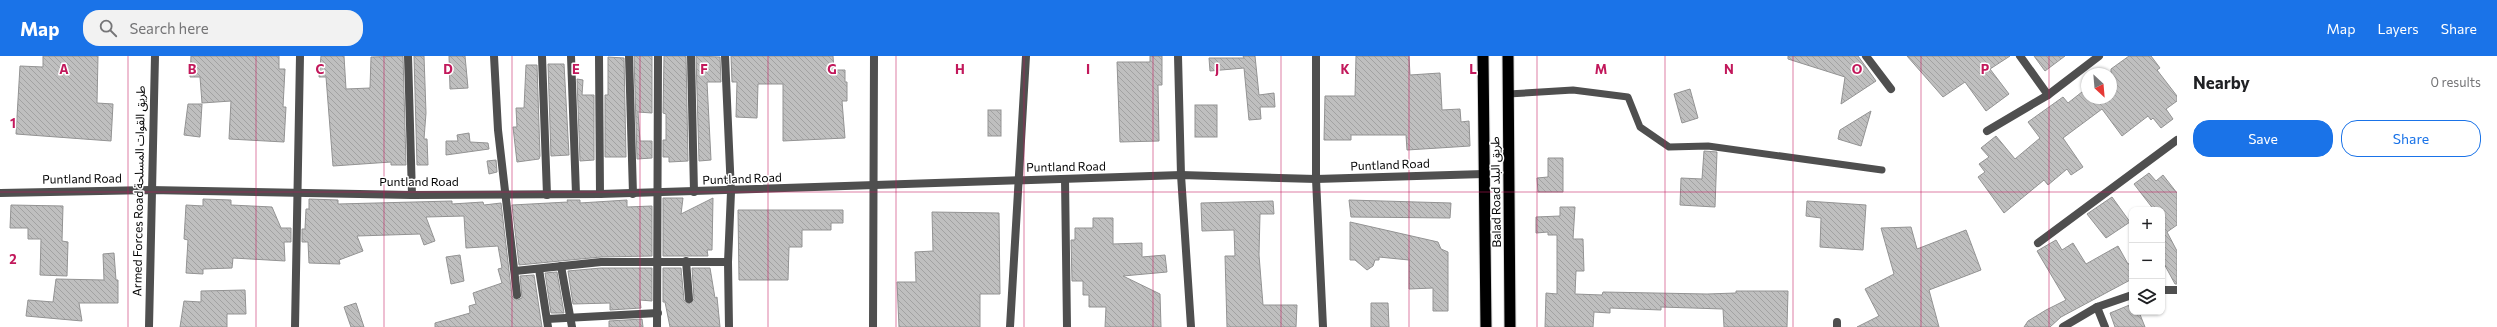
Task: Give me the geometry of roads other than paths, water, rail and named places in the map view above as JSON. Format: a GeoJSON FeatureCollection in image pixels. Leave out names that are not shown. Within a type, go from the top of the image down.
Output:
{"type":"FeatureCollection","features":[{"type":"Feature","properties":{"kind":"highway","name":"Balad Road طريق البلد"},"geometry":{"type":"LineString","coordinates":[[1483,56],[1486,327]]}},
{"type":"Feature","properties":{"kind":"highway","name":"Balad Road طريق البلد"},"geometry":{"type":"LineString","coordinates":[[1508,56],[1510,327]]}},
{"type":"Feature","properties":{"kind":"street","name":"Armed Forces Road طريق القوات المسلحة"},"geometry":{"type":"LineString","coordinates":[[148,327],[150,190],[155,56]]}},
{"type":"Feature","properties":{"kind":"street"},"geometry":{"type":"LineString","coordinates":[[295,327],[300,56]]}},
{"type":"Feature","properties":{"kind":"street"},"geometry":{"type":"LineString","coordinates":[[408,56],[412,195]]}},
{"type":"Feature","properties":{"kind":"street"},"geometry":{"type":"LineString","coordinates":[[494,56],[498,130],[507,194],[517,295]]}},
{"type":"Feature","properties":{"kind":"street"},"geometry":{"type":"LineString","coordinates":[[542,56],[547,195]]}},
{"type":"Feature","properties":{"kind":"street"},"geometry":{"type":"LineString","coordinates":[[571,56],[576,194]]}},
{"type":"Feature","properties":{"kind":"street"},"geometry":{"type":"LineString","coordinates":[[599,56],[600,194]]}},
{"type":"Feature","properties":{"kind":"street"},"geometry":{"type":"LineString","coordinates":[[629,56],[632,194]]}},
{"type":"Feature","properties":{"kind":"street"},"geometry":{"type":"LineString","coordinates":[[657,327],[658,56]]}},
{"type":"Feature","properties":{"kind":"street"},"geometry":{"type":"LineString","coordinates":[[691,56],[694,192]]}},
{"type":"Feature","properties":{"kind":"street"},"geometry":{"type":"LineString","coordinates":[[726,56],[731,192],[728,262],[729,327]]}},
{"type":"Feature","properties":{"kind":"street"},"geometry":{"type":"LineString","coordinates":[[873,327],[872,184],[874,56]]}},
{"type":"Feature","properties":{"kind":"street"},"geometry":{"type":"LineString","coordinates":[[1010,327],[1026,56]]}},
{"type":"Feature","properties":{"kind":"street"},"geometry":{"type":"LineString","coordinates":[[1178,56],[1181,175],[1191,327]]}},
{"type":"Feature","properties":{"kind":"street"},"geometry":{"type":"LineString","coordinates":[[1316,56],[1316,180],[1323,327]]}},
{"type":"Feature","properties":{"kind":"street"},"geometry":{"type":"LineString","coordinates":[[1866,56],[1891,90]]}},
{"type":"Feature","properties":{"kind":"street"},"geometry":{"type":"LineString","coordinates":[[2020,56],[2048,95]]}},
{"type":"Feature","properties":{"kind":"street"},"geometry":{"type":"LineString","coordinates":[[1987,131],[2048,95],[2099,56]]}},
{"type":"Feature","properties":{"kind":"street"},"geometry":{"type":"LineString","coordinates":[[2038,243],[2177,140]]}},
{"type":"Feature","properties":{"kind":"street","name":"Puntland Road"},"geometry":{"type":"LineString","coordinates":[[0,193],[150,190],[412,195],[632,194],[731,192],[872,184],[1181,175],[1316,180],[1484,174]]}},
{"type":"Feature","properties":{"kind":"street"},"geometry":{"type":"LineString","coordinates":[[1065,179],[1067,327]]}},
{"type":"Feature","properties":{"kind":"street"},"geometry":{"type":"LineString","coordinates":[[515,271],[561,266],[658,261],[686,260],[728,262]]}},
{"type":"Feature","properties":{"kind":"street"},"geometry":{"type":"LineString","coordinates":[[686,260],[689,299]]}},
{"type":"Feature","properties":{"kind":"street"},"geometry":{"type":"LineString","coordinates":[[561,266],[572,327]]}},
{"type":"Feature","properties":{"kind":"street"},"geometry":{"type":"LineString","coordinates":[[539,268],[547,323],[571,317],[658,313]]}},
{"type":"Feature","properties":{"kind":"street"},"geometry":{"type":"LineString","coordinates":[[2165,290],[2177,290]]}},
{"type":"Feature","properties":{"kind":"street"},"geometry":{"type":"LineString","coordinates":[[2063,327],[2097,307],[2129,296]]}},
{"type":"Feature","properties":{"kind":"street"},"geometry":{"type":"LineString","coordinates":[[2097,307],[2105,327]]}},
{"type":"Feature","properties":{"kind":"lane"},"geometry":{"type":"LineString","coordinates":[[1508,94],[1573,90],[1628,97],[1640,127],[1669,147],[1708,146],[1882,170]]}}]}
